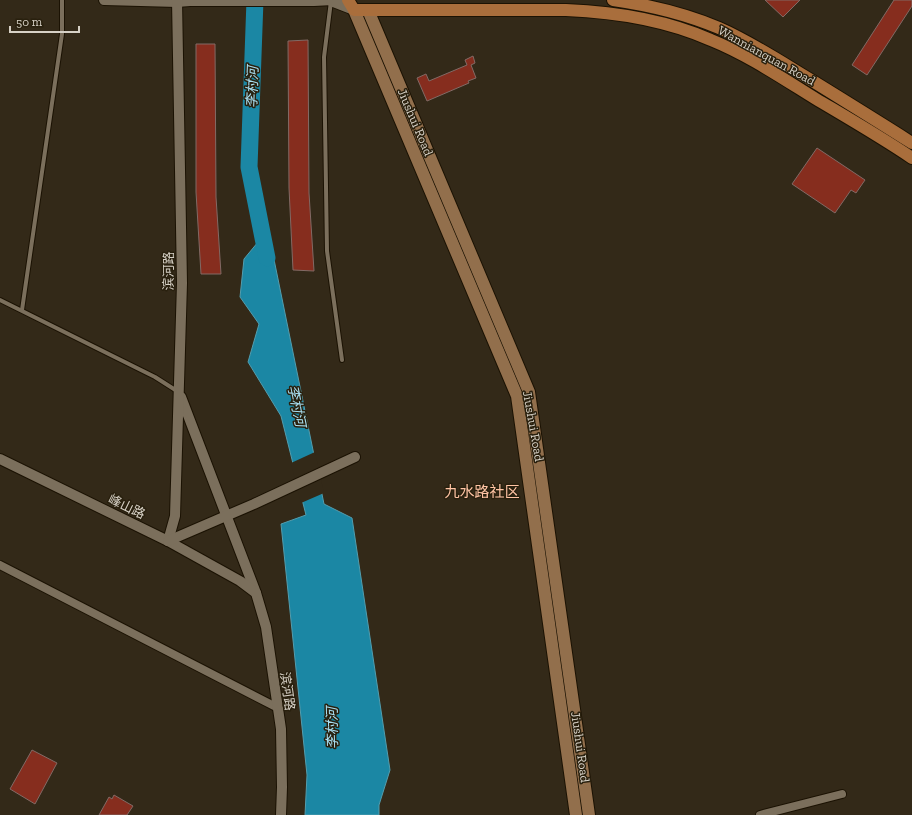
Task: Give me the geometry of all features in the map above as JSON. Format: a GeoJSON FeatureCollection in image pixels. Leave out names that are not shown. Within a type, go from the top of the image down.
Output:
{"type":"FeatureCollection","features":[{"type":"Feature","properties":{"kind":"main road","name":"Wannianquan Road"},"geometry":{"type":"LineString","coordinates":[[613,0],[639,4],[688,17],[718,28],[751,44],[787,65],[912,143]]}},
{"type":"Feature","properties":{"kind":"main road","name":"Wannianquan Road"},"geometry":{"type":"LineString","coordinates":[[351,5],[592,11],[636,17],[681,29],[710,39],[743,55],[912,158]]}},
{"type":"Feature","properties":{"kind":"main road","name":"Jiushui Road"},"geometry":{"type":"LineString","coordinates":[[351,5],[517,396],[576,815]]}},
{"type":"Feature","properties":{"kind":"main road","name":"Jiushui Road"},"geometry":{"type":"LineString","coordinates":[[366,5],[529,392],[589,815]]}},
{"type":"Feature","properties":{"kind":"street"},"geometry":{"type":"LineString","coordinates":[[104,0],[332,0],[351,5]]}},
{"type":"Feature","properties":{"kind":"street","name":"滨河路"},"geometry":{"type":"LineString","coordinates":[[168,541],[175,516],[182,283],[177,1]]}},
{"type":"Feature","properties":{"kind":"street","name":"滨河路"},"geometry":{"type":"LineString","coordinates":[[178,392],[256,593],[266,626],[281,729],[281,815]]}},
{"type":"Feature","properties":{"kind":"street"},"geometry":{"type":"LineString","coordinates":[[168,541],[254,504],[355,457]]}},
{"type":"Feature","properties":{"kind":"street","name":"峰山路"},"geometry":{"type":"LineString","coordinates":[[0,459],[168,541],[240,581],[256,593]]}},
{"type":"Feature","properties":{"kind":"street"},"geometry":{"type":"LineString","coordinates":[[0,565],[278,708]]}},
{"type":"Feature","properties":{"kind":"street"},"geometry":{"type":"LineString","coordinates":[[760,815],[842,794]]}},
{"type":"Feature","properties":{"kind":"lane"},"geometry":{"type":"LineString","coordinates":[[22,310],[62,34],[62,0]]}},
{"type":"Feature","properties":{"kind":"lane"},"geometry":{"type":"LineString","coordinates":[[332,0],[324,57],[327,251],[342,360]]}},
{"type":"Feature","properties":{"kind":"lane"},"geometry":{"type":"LineString","coordinates":[[0,300],[155,378],[178,392]]}},
{"type":"Feature","properties":{"kind":"water"},"geometry":{"type":"Polygon","coordinates":[[[268,230],[324,504],[352,518],[390,770],[379,805],[379,815],[305,815],[307,775],[281,524],[306,515],[281,416],[248,362],[259,324],[240,297],[244,259],[268,230]]]}},
{"type":"Feature","properties":{"kind":"pier"},"geometry":{"type":"Polygon","coordinates":[[[315,452],[324,493],[301,503],[291,463],[315,452]]]}},
{"type":"Feature","properties":{"kind":"building"},"geometry":{"type":"Polygon","coordinates":[[[765,0],[800,0],[783,17],[765,0]]]}},
{"type":"Feature","properties":{"kind":"building"},"geometry":{"type":"Polygon","coordinates":[[[894,0],[912,0],[912,6],[867,75],[852,65],[894,0]]]}},
{"type":"Feature","properties":{"kind":"building"},"geometry":{"type":"Polygon","coordinates":[[[308,40],[309,193],[314,271],[293,270],[289,188],[288,41],[308,40]]]}},
{"type":"Feature","properties":{"kind":"building"},"geometry":{"type":"Polygon","coordinates":[[[196,44],[215,44],[216,197],[221,274],[201,274],[196,192],[196,44]]]}},
{"type":"Feature","properties":{"kind":"building"},"geometry":{"type":"Polygon","coordinates":[[[473,56],[475,63],[471,65],[476,78],[468,81],[469,83],[427,101],[417,78],[426,74],[429,81],[467,65],[465,60],[473,56]]]}},
{"type":"Feature","properties":{"kind":"building"},"geometry":{"type":"Polygon","coordinates":[[[817,148],[865,180],[856,193],[851,190],[835,213],[792,184],[817,148]]]}},
{"type":"Feature","properties":{"kind":"building"},"geometry":{"type":"Polygon","coordinates":[[[32,750],[57,763],[35,804],[10,789],[32,750]]]}},
{"type":"Feature","properties":{"kind":"building"},"geometry":{"type":"Polygon","coordinates":[[[114,795],[133,806],[127,815],[99,815],[109,797],[112,799],[114,795]]]}},
{"type":"Feature","properties":{"kind":"waterway","name":"李村河"},"geometry":{"type":"LineString","coordinates":[[255,0],[249,167],[267,258]]}},
{"type":"Feature","properties":{"kind":"district","name":"九水路社区"},"geometry":{"type":"Point","coordinates":[482,492]}}]}
